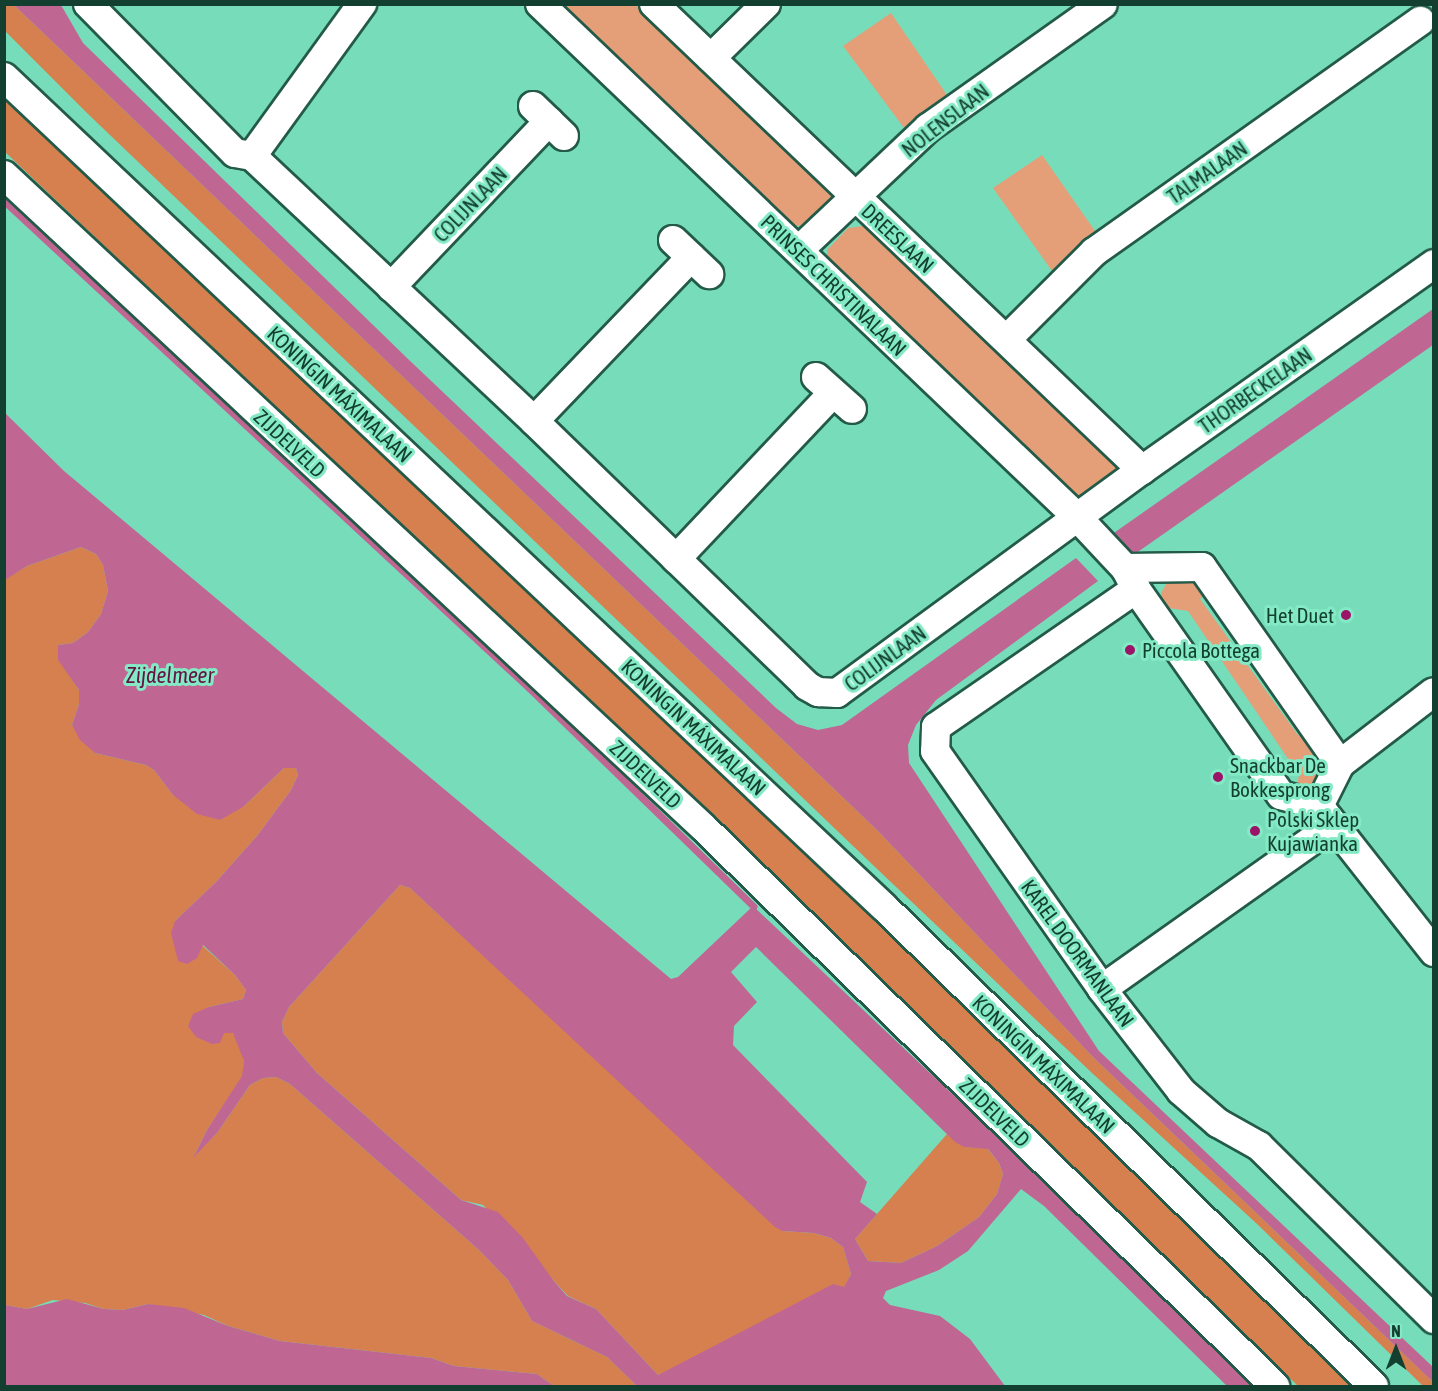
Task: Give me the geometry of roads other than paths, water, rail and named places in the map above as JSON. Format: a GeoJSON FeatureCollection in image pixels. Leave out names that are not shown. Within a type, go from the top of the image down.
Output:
{"type":"FeatureCollection","features":[{"type":"Feature","properties":{"kind":"street","name":"COLIJNLAAN"},"geometry":{"type":"LineString","coordinates":[[88,4],[235,153],[252,156],[534,421],[807,686],[818,692],[837,693],[1078,519]]}},
{"type":"Feature","properties":{"kind":"street"},"geometry":{"type":"LineString","coordinates":[[252,156],[362,4]]}},
{"type":"Feature","properties":{"kind":"street","name":"PRINSES CHRISTINALAAN"},"geometry":{"type":"LineString","coordinates":[[540,4],[1078,519],[1130,579],[1281,795],[1326,816]]}},
{"type":"Feature","properties":{"kind":"street","name":"DREESLAAN"},"geometry":{"type":"LineString","coordinates":[[654,4],[1142,470]]}},
{"type":"Feature","properties":{"kind":"street"},"geometry":{"type":"LineString","coordinates":[[711,58],[766,4]]}},
{"type":"Feature","properties":{"kind":"street","name":"NOLENSLAAN"},"geometry":{"type":"LineString","coordinates":[[799,250],[928,128],[1103,4]]}},
{"type":"Feature","properties":{"kind":"street","name":"TALMALAAN"},"geometry":{"type":"LineString","coordinates":[[1006,339],[1094,252],[1419,20]]}},
{"type":"Feature","properties":{"kind":"street","name":"KONINGIN MÁXIMALAAN"},"geometry":{"type":"LineString","coordinates":[[4,77],[884,908],[1374,1386]]}},
{"type":"Feature","properties":{"kind":"street","name":"COLIJNLAAN"},"geometry":{"type":"LineString","coordinates":[[391,287],[549,121]]}},
{"type":"Feature","properties":{"kind":"street","name":"ZIJDELVELD"},"geometry":{"type":"LineString","coordinates":[[4,175],[703,827],[1275,1386]]}},
{"type":"Feature","properties":{"kind":"street"},"geometry":{"type":"LineString","coordinates":[[534,421],[691,257]]}},
{"type":"Feature","properties":{"kind":"street","name":"THORBECKELAAN"},"geometry":{"type":"LineString","coordinates":[[1078,519],[1142,470],[1434,264]]}},
{"type":"Feature","properties":{"kind":"street"},"geometry":{"type":"LineString","coordinates":[[676,559],[834,393]]}},
{"type":"Feature","properties":{"kind":"street"},"geometry":{"type":"LineString","coordinates":[[1130,579],[1202,567],[1340,764]]}},
{"type":"Feature","properties":{"kind":"street","name":"KAREL DOORMANLAAN"},"geometry":{"type":"LineString","coordinates":[[1130,579],[936,727],[935,751],[1102,989],[1180,1091],[1218,1123],[1259,1146],[1434,1318]]}},
{"type":"Feature","properties":{"kind":"street"},"geometry":{"type":"LineString","coordinates":[[1102,989],[1326,816],[1340,764],[1434,692]]}},
{"type":"Feature","properties":{"kind":"street"},"geometry":{"type":"LineString","coordinates":[[1326,816],[1434,952]]}},
{"type":"Feature","properties":{"kind":"water"},"geometry":{"type":"Polygon","coordinates":[[[14,5],[61,5],[83,43],[407,358],[776,708],[797,724],[818,730],[842,725],[1076,558],[1098,581],[936,700],[916,725],[908,745],[909,763],[1099,1051],[1433,1367],[1433,1382],[1093,1057],[878,831],[14,5]]]}},
{"type":"Feature","properties":{"kind":"water"},"geometry":{"type":"Polygon","coordinates":[[[1433,309],[1433,345],[1132,556],[1111,535],[1433,309]]]}},
{"type":"Feature","properties":{"kind":"water","name":"Zijdelmeer"},"geometry":{"type":"Polygon","coordinates":[[[4,412],[64,471],[671,979],[678,977],[753,906],[1000,1139],[1254,1386],[1227,1386],[1044,1206],[1021,1189],[968,1251],[939,1270],[886,1291],[883,1298],[890,1305],[940,1316],[970,1339],[1005,1386],[637,1386],[607,1357],[532,1321],[508,1280],[479,1250],[290,1084],[276,1077],[263,1078],[250,1085],[217,1133],[193,1158],[207,1130],[242,1076],[244,1061],[233,1033],[224,1033],[220,1043],[212,1044],[196,1037],[188,1026],[193,1014],[209,1007],[243,999],[246,990],[235,975],[203,945],[197,958],[187,964],[178,961],[171,933],[175,921],[216,882],[257,836],[291,790],[298,775],[296,768],[284,768],[243,807],[220,820],[197,814],[173,795],[154,770],[146,765],[95,753],[80,740],[72,725],[79,704],[79,690],[58,660],[58,645],[73,643],[88,632],[101,614],[108,591],[103,565],[96,554],[81,547],[27,566],[5,580],[4,412]],[[400,885],[289,1007],[282,1022],[283,1033],[317,1073],[461,1200],[498,1212],[523,1238],[567,1296],[596,1309],[658,1375],[833,1284],[844,1287],[851,1274],[843,1247],[831,1238],[814,1233],[782,1231],[775,1227],[410,888],[400,885]],[[756,947],[731,972],[757,1002],[734,1026],[733,1045],[867,1182],[860,1202],[877,1214],[855,1239],[868,1261],[901,1263],[937,1246],[979,1217],[997,1194],[1003,1174],[999,1163],[988,1149],[964,1147],[955,1142],[756,947]]]}},
{"type":"Feature","properties":{"kind":"water"},"geometry":{"type":"Polygon","coordinates":[[[67,1299],[104,1309],[123,1310],[148,1304],[184,1308],[228,1326],[280,1341],[431,1358],[454,1366],[537,1374],[554,1386],[5,1386],[5,1305],[27,1309],[67,1299]]]}},
{"type":"Feature","properties":{"kind":"waterway"},"geometry":{"type":"LineString","coordinates":[[4,201],[529,688],[753,906]]}},
{"type":"Feature","properties":{"kind":"place","name":"Het Duet"},"geometry":{"type":"Point","coordinates":[1346,615]}},
{"type":"Feature","properties":{"kind":"place","name":"Piccola Bottega"},"geometry":{"type":"Point","coordinates":[1130,650]}},
{"type":"Feature","properties":{"kind":"place","name":"Snackbar De Bokkesprong"},"geometry":{"type":"Point","coordinates":[1218,777]}},
{"type":"Feature","properties":{"kind":"place","name":"Polski Sklep Kujawianka"},"geometry":{"type":"Point","coordinates":[1255,831]}}]}
